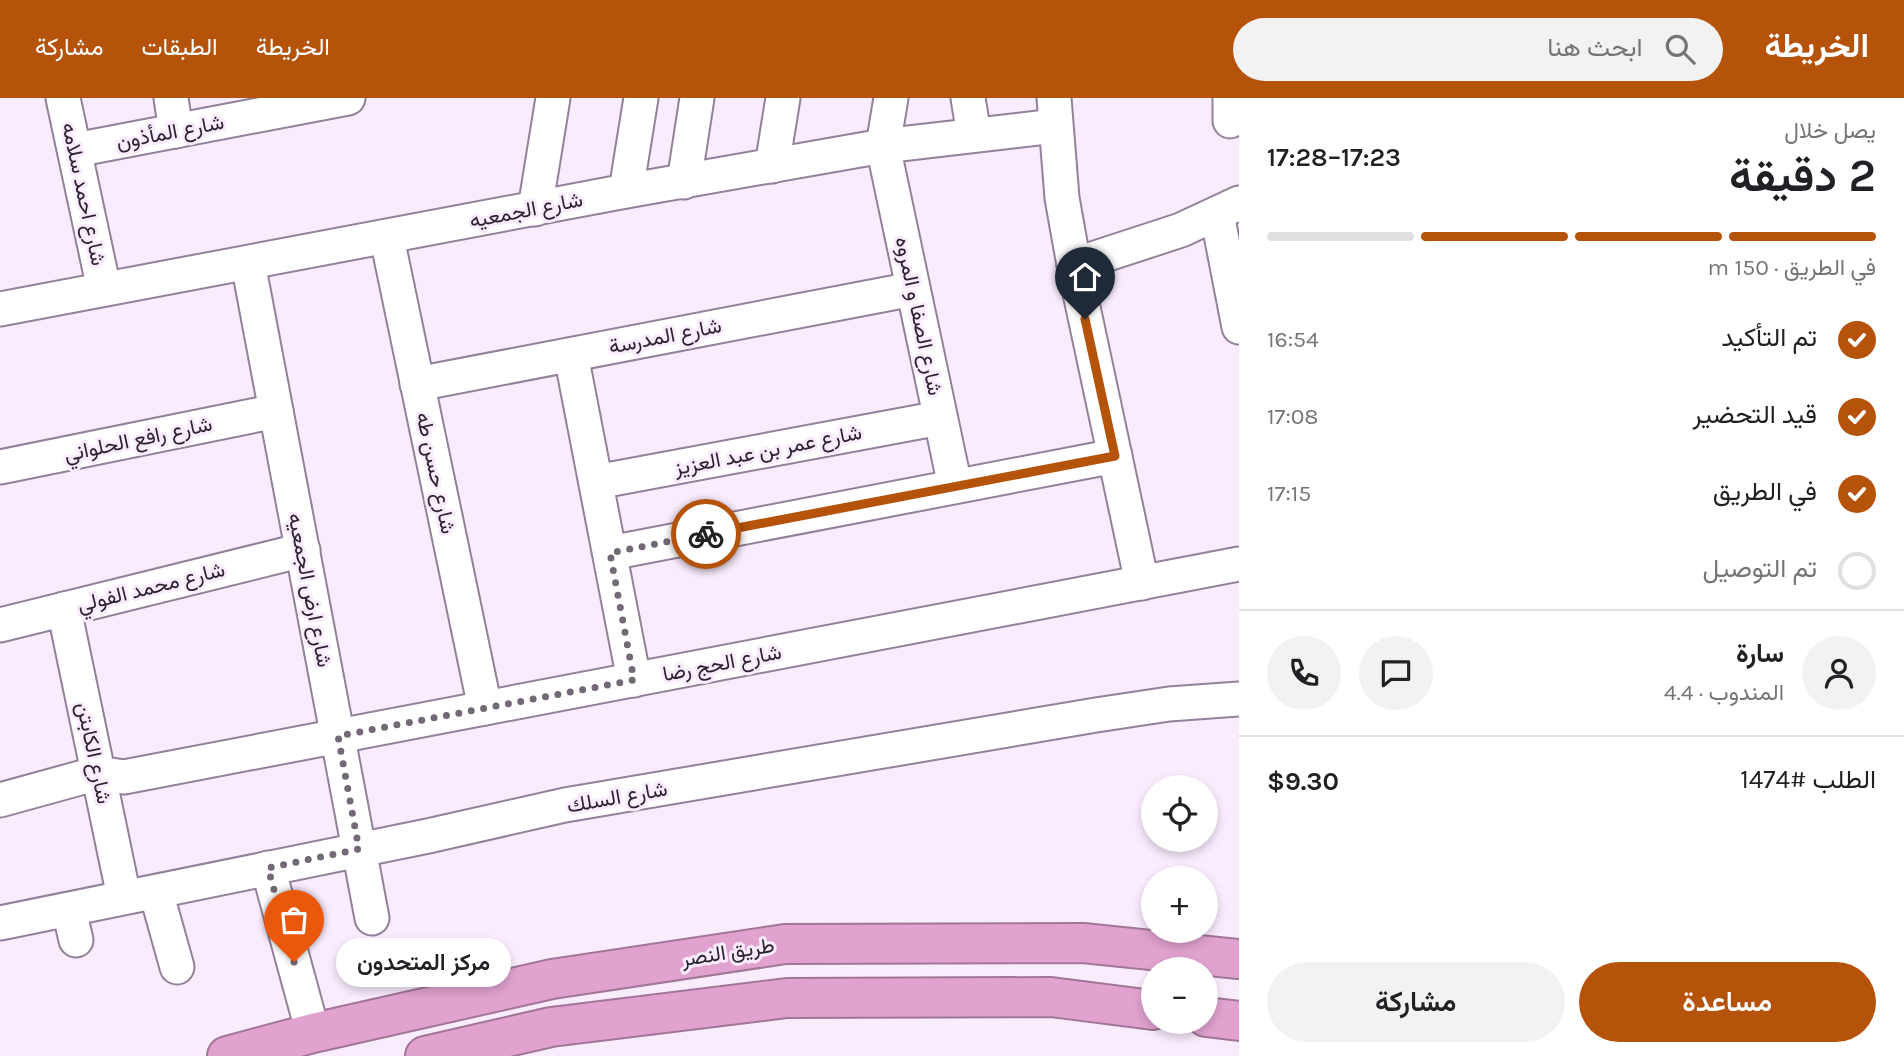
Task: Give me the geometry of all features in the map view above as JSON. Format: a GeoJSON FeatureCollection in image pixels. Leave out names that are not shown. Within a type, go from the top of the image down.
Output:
{"type":"FeatureCollection","features":[{"type":"Feature","properties":{"kind":"highway","name":"طريق النصر"},"geometry":{"type":"LineString","coordinates":[[227,1056],[313,1033],[552,979],[785,944],[1083,943],[1239,959]]}},
{"type":"Feature","properties":{"kind":"highway"},"geometry":{"type":"LineString","coordinates":[[425,1056],[551,1027],[787,998],[1051,997],[1141,1008]]}},
{"type":"Feature","properties":{"kind":"highway"},"geometry":{"type":"LineString","coordinates":[[1218,1018],[1239,1021]]}},
{"type":"Feature","properties":{"kind":"street","name":"شارع احمد سلامه"},"geometry":{"type":"LineString","coordinates":[[63,98],[104,289]]}},
{"type":"Feature","properties":{"kind":"street"},"geometry":{"type":"LineString","coordinates":[[171,98],[176,131]]}},
{"type":"Feature","properties":{"kind":"street","name":"شارع المأذون"},"geometry":{"type":"LineString","coordinates":[[75,150],[176,131],[252,107],[348,98]]}},
{"type":"Feature","properties":{"kind":"street"},"geometry":{"type":"LineString","coordinates":[[535,209],[553,98]]}},
{"type":"Feature","properties":{"kind":"street"},"geometry":{"type":"LineString","coordinates":[[626,191],[641,98]]}},
{"type":"Feature","properties":{"kind":"street"},"geometry":{"type":"LineString","coordinates":[[684,182],[697,98]]}},
{"type":"Feature","properties":{"kind":"street"},"geometry":{"type":"LineString","coordinates":[[772,166],[783,98]]}},
{"type":"Feature","properties":{"kind":"street"},"geometry":{"type":"LineString","coordinates":[[883,146],[891,98]]}},
{"type":"Feature","properties":{"kind":"street"},"geometry":{"type":"LineString","coordinates":[[968,98],[974,135]]}},
{"type":"Feature","properties":{"kind":"street"},"geometry":{"type":"LineString","coordinates":[[1054,112],[1062,198],[1074,265],[1142,583]]}},
{"type":"Feature","properties":{"kind":"street","name":"شارع الجمعيه"},"geometry":{"type":"LineString","coordinates":[[0,309],[626,191],[883,146],[974,135],[1054,112]]}},
{"type":"Feature","properties":{"kind":"street","name":"شارع الصفا و المروه"},"geometry":{"type":"LineString","coordinates":[[883,146],[954,486]]}},
{"type":"Feature","properties":{"kind":"street"},"geometry":{"type":"LineString","coordinates":[[1074,265],[1181,230],[1228,209],[1239,327]]}},
{"type":"Feature","properties":{"kind":"street","name":"شارع حسن طه"},"geometry":{"type":"LineString","coordinates":[[387,237],[485,708]]}},
{"type":"Feature","properties":{"kind":"street","name":"شارع ارض الجمعيه"},"geometry":{"type":"LineString","coordinates":[[248,263],[372,918]]}},
{"type":"Feature","properties":{"kind":"street","name":"شارع المدرسة"},"geometry":{"type":"LineString","coordinates":[[417,384],[913,289]]}},
{"type":"Feature","properties":{"kind":"street"},"geometry":{"type":"LineString","coordinates":[[571,355],[634,680]]}},
{"type":"Feature","properties":{"kind":"street","name":"شارع رافع الحلواني"},"geometry":{"type":"LineString","coordinates":[[0,467],[276,411]]}},
{"type":"Feature","properties":{"kind":"street","name":"شارع عمر بن عبد العزيز"},"geometry":{"type":"LineString","coordinates":[[596,482],[940,418]]}},
{"type":"Feature","properties":{"kind":"street"},"geometry":{"type":"LineString","coordinates":[[610,553],[1115,456]]}},
{"type":"Feature","properties":{"kind":"street","name":"شارع محمد الفولي"},"geometry":{"type":"LineString","coordinates":[[0,625],[303,550]]}},
{"type":"Feature","properties":{"kind":"street","name":"شارع الحج رضا"},"geometry":{"type":"LineString","coordinates":[[0,800],[98,773],[124,777],[1239,564]]}},
{"type":"Feature","properties":{"kind":"street","name":"شارع الكابتن"},"geometry":{"type":"LineString","coordinates":[[64,609],[98,773],[140,894],[177,967]]}},
{"type":"Feature","properties":{"kind":"street","name":"شارع السلك"},"geometry":{"type":"LineString","coordinates":[[0,923],[72,925],[140,894],[565,805],[1168,704],[1239,699]]}},
{"type":"Feature","properties":{"kind":"street"},"geometry":{"type":"LineString","coordinates":[[268,868],[313,1033]]}},
{"type":"Feature","properties":{"kind":"way so far"},"geometry":{"type":"LineString","coordinates":[[294,962],[268,868],[359,849],[338,736],[634,680],[610,553],[706,534]]}},
{"type":"Feature","properties":{"kind":"place","name":"مركز المتحدون"},"geometry":{"type":"Point","coordinates":[294,962]}},
{"type":"Feature","properties":{"kind":"route"},"geometry":{"type":"LineString","coordinates":[[706,534],[1115,456],[1085,319]]}}]}
